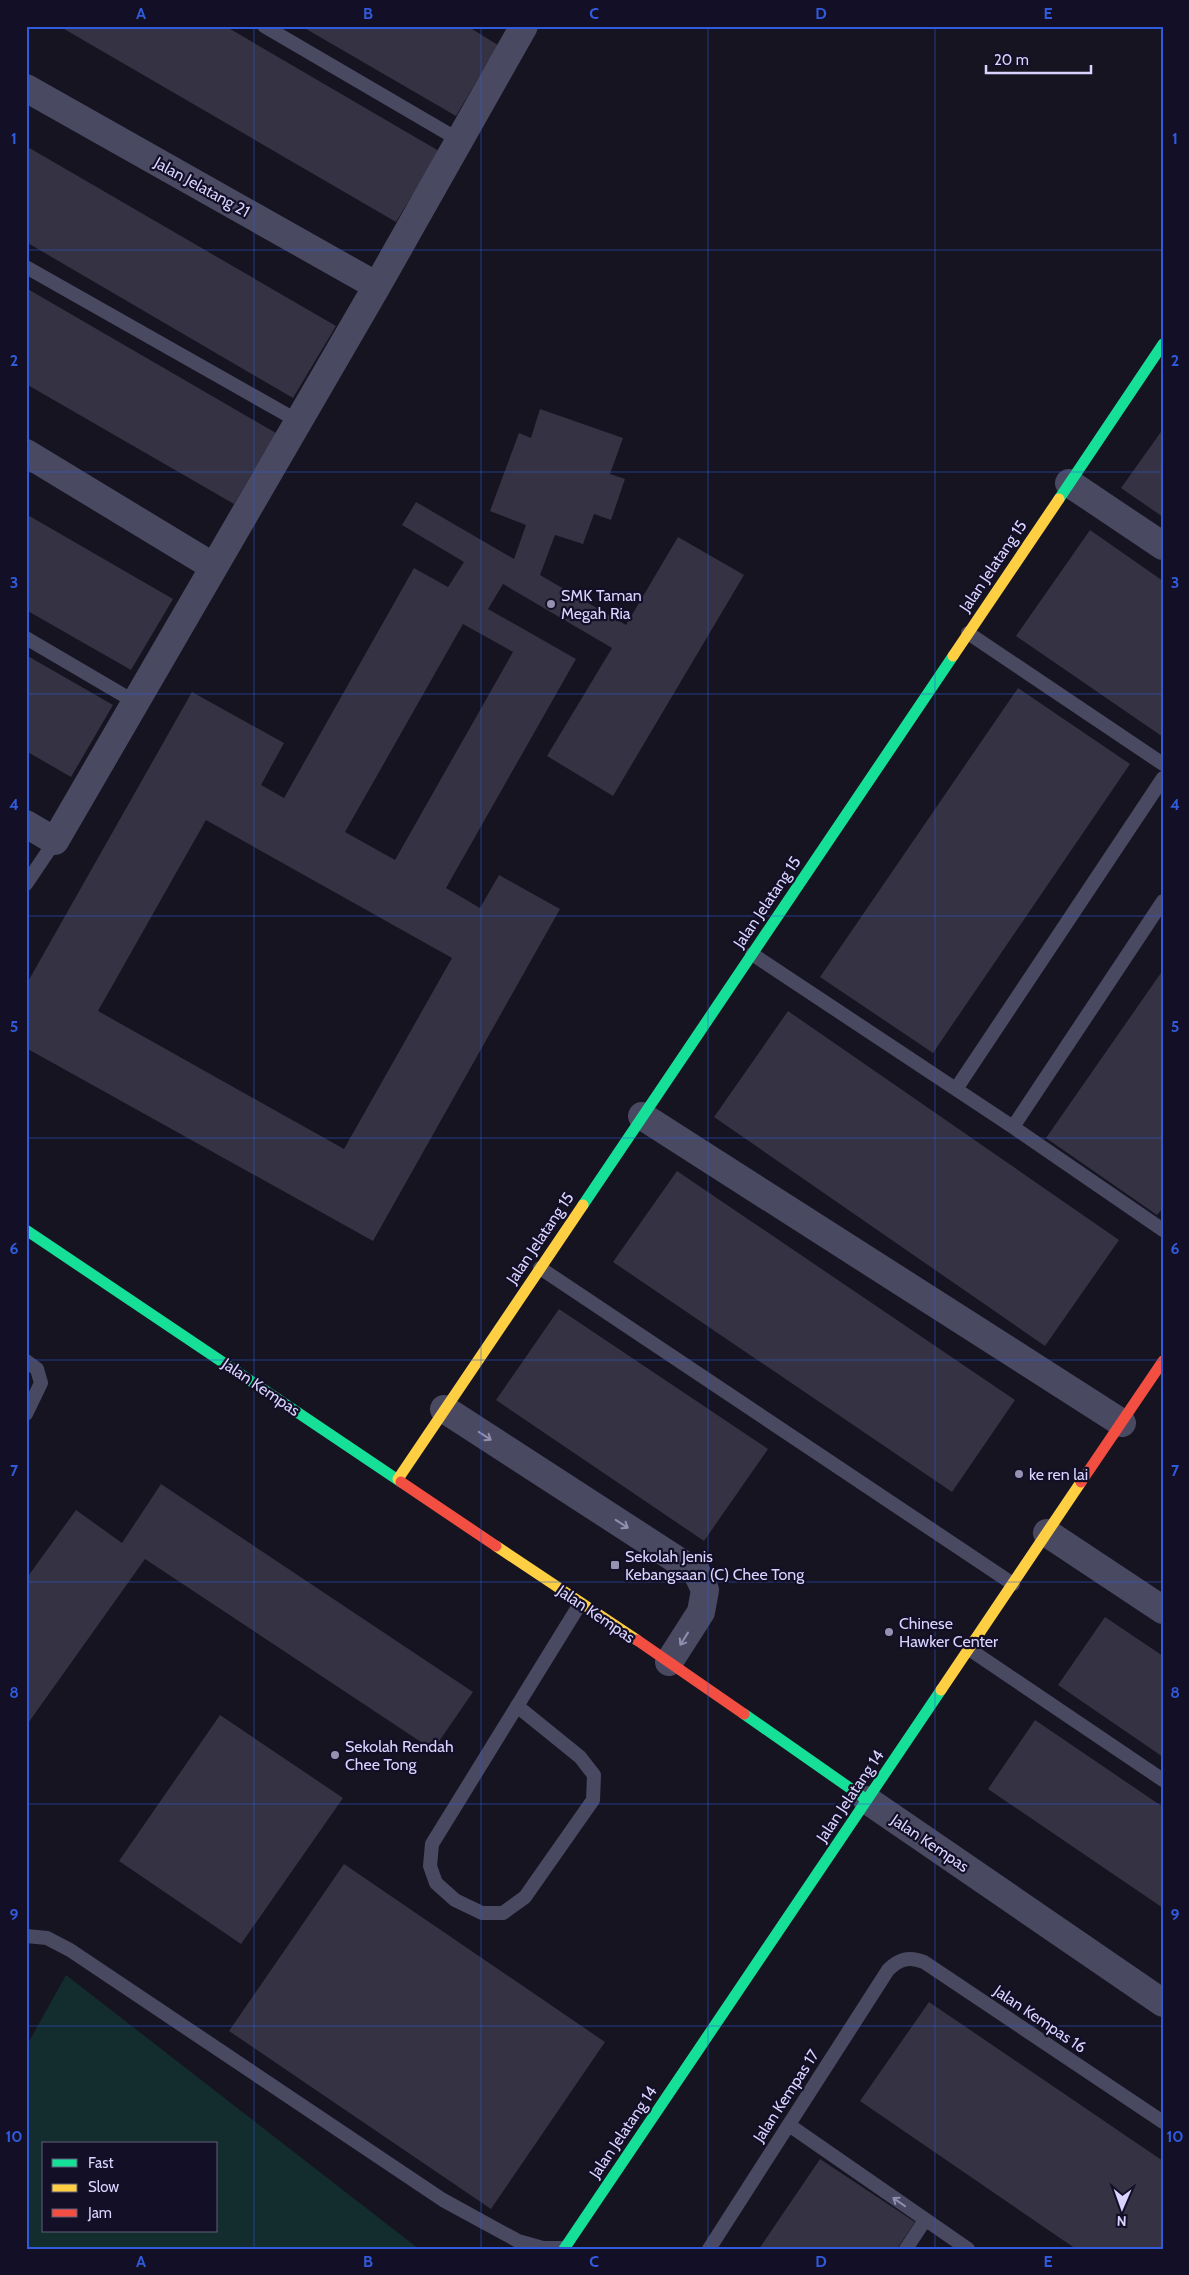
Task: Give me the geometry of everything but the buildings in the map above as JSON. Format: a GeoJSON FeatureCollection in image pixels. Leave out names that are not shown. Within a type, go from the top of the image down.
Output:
{"type":"FeatureCollection","features":[{"type":"Feature","properties":{"kind":"street"},"geometry":{"type":"LineString","coordinates":[[26,824],[55,840],[377,286],[524,26]]}},
{"type":"Feature","properties":{"kind":"street","name":"Jalan Jelatang 21"},"geometry":{"type":"LineString","coordinates":[[26,88],[377,286]]}},
{"type":"Feature","properties":{"kind":"street","name":"Jalan Jelatang 15"},"geometry":{"type":"LineString","coordinates":[[398,1478],[1163,344]]}},
{"type":"Feature","properties":{"kind":"street"},"geometry":{"type":"LineString","coordinates":[[26,453],[214,567]]}},
{"type":"Feature","properties":{"kind":"street"},"geometry":{"type":"LineString","coordinates":[[1069,483],[1163,546]]}},
{"type":"Feature","properties":{"kind":"street"},"geometry":{"type":"LineString","coordinates":[[642,1116],[1122,1423]]}},
{"type":"Feature","properties":{"kind":"street","name":"Jalan Kempas"},"geometry":{"type":"LineString","coordinates":[[26,1230],[398,1478],[580,1604],[669,1662],[1163,2003]]}},
{"type":"Feature","properties":{"kind":"street","name":"Jalan Jelatang 14"},"geometry":{"type":"LineString","coordinates":[[564,2248],[1122,1423],[1158,1380],[1163,1361]]}},
{"type":"Feature","properties":{"kind":"street"},"geometry":{"type":"LineString","coordinates":[[444,1410],[697,1573],[704,1590],[701,1612],[669,1662]]}},
{"type":"Feature","properties":{"kind":"street"},"geometry":{"type":"LineString","coordinates":[[1047,1533],[1163,1610]]}},
{"type":"Feature","properties":{"kind":"lane"},"geometry":{"type":"LineString","coordinates":[[264,26],[459,140]]}},
{"type":"Feature","properties":{"kind":"lane"},"geometry":{"type":"LineString","coordinates":[[26,267],[298,421]]}},
{"type":"Feature","properties":{"kind":"lane"},"geometry":{"type":"LineString","coordinates":[[968,633],[1163,764]]}},
{"type":"Feature","properties":{"kind":"lane"},"geometry":{"type":"LineString","coordinates":[[26,638],[135,702]]}},
{"type":"Feature","properties":{"kind":"lane"},"geometry":{"type":"LineString","coordinates":[[956,1089],[1163,778]]}},
{"type":"Feature","properties":{"kind":"lane"},"geometry":{"type":"LineString","coordinates":[[26,884],[55,840]]}},
{"type":"Feature","properties":{"kind":"lane"},"geometry":{"type":"LineString","coordinates":[[1013,1127],[1163,901]]}},
{"type":"Feature","properties":{"kind":"lane"},"geometry":{"type":"LineString","coordinates":[[752,954],[1013,1127],[1163,1230]]}},
{"type":"Feature","properties":{"kind":"lane"},"geometry":{"type":"LineString","coordinates":[[540,1268],[1013,1584]]}},
{"type":"Feature","properties":{"kind":"lane"},"geometry":{"type":"LineString","coordinates":[[26,1361],[37,1369],[42,1383],[26,1414]]}},
{"type":"Feature","properties":{"kind":"lane"},"geometry":{"type":"LineString","coordinates":[[517,1706],[580,1757],[594,1775],[593,1800],[525,1897],[503,1914],[482,1913],[455,1900],[436,1883],[430,1866],[432,1844],[517,1706],[580,1604]]}},
{"type":"Feature","properties":{"kind":"lane"},"geometry":{"type":"LineString","coordinates":[[969,1649],[1163,1780]]}},
{"type":"Feature","properties":{"kind":"lane"},"geometry":{"type":"LineString","coordinates":[[26,1936],[47,1938],[70,1950],[444,2200],[518,2242],[543,2248],[564,2248]]}},
{"type":"Feature","properties":{"kind":"lane","name":"Jalan Kempas 16"},"geometry":{"type":"LineString","coordinates":[[895,1963],[904,1959],[914,1958],[924,1962],[1163,2122]]}},
{"type":"Feature","properties":{"kind":"lane","name":"Jalan Kempas 17"},"geometry":{"type":"LineString","coordinates":[[709,2249],[888,1970],[895,1963]]}},
{"type":"Feature","properties":{"kind":"lane"},"geometry":{"type":"LineString","coordinates":[[788,2124],[968,2249]]}},
{"type":"Feature","properties":{"kind":"lane"},"geometry":{"type":"LineString","coordinates":[[906,2249],[925,2220]]}},
{"type":"Feature","properties":{"kind":"green space"},"geometry":{"type":"Polygon","coordinates":[[[66,1975],[419,2249],[26,2249],[26,2047],[66,1975]]]}},
{"type":"Feature","properties":{"kind":"traffic: fast"},"geometry":{"type":"LineString","coordinates":[[1059,499],[1163,344]]}},
{"type":"Feature","properties":{"kind":"traffic: fast"},"geometry":{"type":"LineString","coordinates":[[583,1205],[953,656]]}},
{"type":"Feature","properties":{"kind":"traffic: fast"},"geometry":{"type":"LineString","coordinates":[[26,1230],[401,1482]]}},
{"type":"Feature","properties":{"kind":"traffic: fast"},"geometry":{"type":"LineString","coordinates":[[564,2249],[941,1690]]}},
{"type":"Feature","properties":{"kind":"traffic: fast"},"geometry":{"type":"LineString","coordinates":[[744,1714],[867,1800]]}},
{"type":"Feature","properties":{"kind":"traffic: slow"},"geometry":{"type":"LineString","coordinates":[[953,656],[1059,499]]}},
{"type":"Feature","properties":{"kind":"traffic: slow"},"geometry":{"type":"LineString","coordinates":[[398,1479],[583,1205]]}},
{"type":"Feature","properties":{"kind":"traffic: slow"},"geometry":{"type":"LineString","coordinates":[[941,1690],[1081,1482]]}},
{"type":"Feature","properties":{"kind":"traffic: slow"},"geometry":{"type":"LineString","coordinates":[[496,1546],[637,1640]]}},
{"type":"Feature","properties":{"kind":"traffic: jam"},"geometry":{"type":"LineString","coordinates":[[1081,1482],[1163,1361]]}},
{"type":"Feature","properties":{"kind":"traffic: jam"},"geometry":{"type":"LineString","coordinates":[[401,1482],[496,1546]]}},
{"type":"Feature","properties":{"kind":"traffic: jam"},"geometry":{"type":"LineString","coordinates":[[637,1640],[744,1714]]}},
{"type":"Feature","properties":{"kind":"place","name":"SMK Taman Megah Ria"},"geometry":{"type":"Point","coordinates":[551,604]}},
{"type":"Feature","properties":{"kind":"place","name":"ke ren lai"},"geometry":{"type":"Point","coordinates":[1019,1474]}},
{"type":"Feature","properties":{"kind":"place","name":"Sekolah Jenis Kebangsaan (C) Chee Tong"},"geometry":{"type":"Point","coordinates":[615,1565]}},
{"type":"Feature","properties":{"kind":"place","name":"Chinese Hawker Center"},"geometry":{"type":"Point","coordinates":[889,1632]}},
{"type":"Feature","properties":{"kind":"place","name":"Sekolah Rendah Chee Tong"},"geometry":{"type":"Point","coordinates":[335,1755]}}]}
